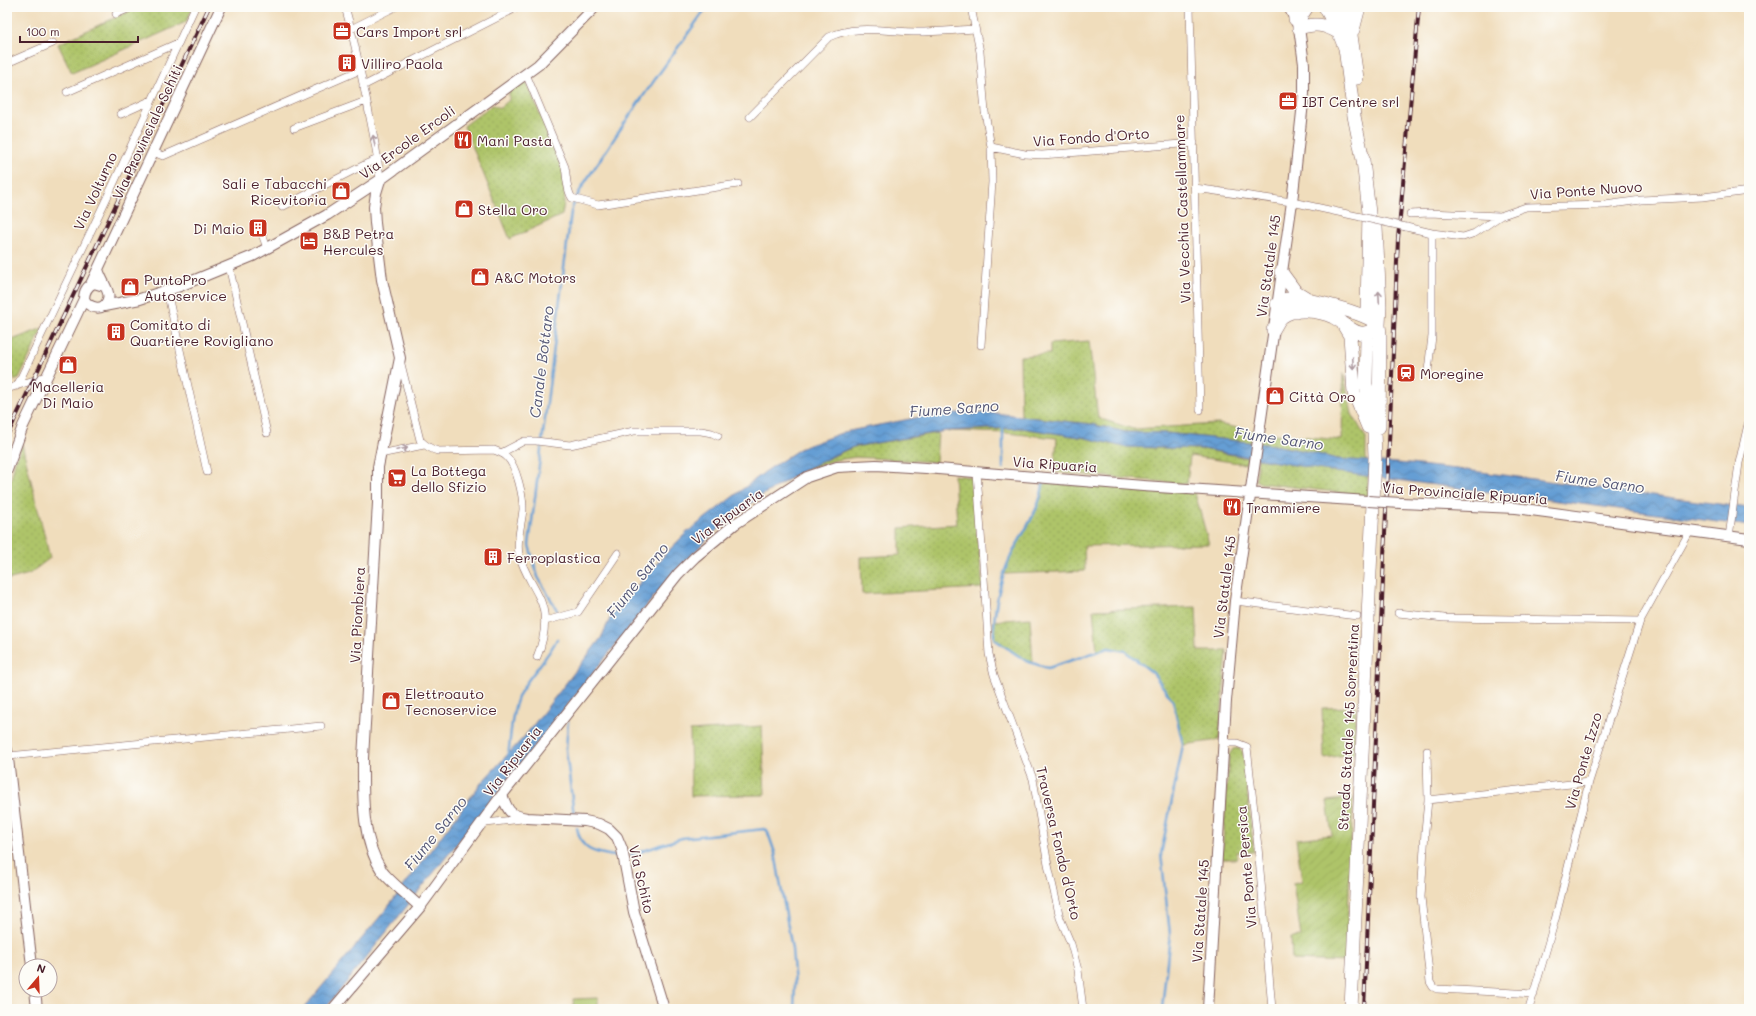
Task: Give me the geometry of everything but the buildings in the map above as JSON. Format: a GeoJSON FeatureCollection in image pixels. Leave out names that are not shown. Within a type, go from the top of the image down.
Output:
{"type":"FeatureCollection","features":[{"type":"Feature","properties":{"kind":"highway"},"geometry":{"type":"LineString","coordinates":[[1294,18],[1301,16],[1307,7]]}},
{"type":"Feature","properties":{"kind":"highway"},"geometry":{"type":"LineString","coordinates":[[1325,7],[1346,33]]}},
{"type":"Feature","properties":{"kind":"highway"},"geometry":{"type":"LineString","coordinates":[[1333,7],[1346,33]]}},
{"type":"Feature","properties":{"kind":"highway"},"geometry":{"type":"LineString","coordinates":[[1337,7],[1346,33]]}},
{"type":"Feature","properties":{"kind":"highway"},"geometry":{"type":"LineString","coordinates":[[1342,7],[1363,127],[1363,160],[1369,213],[1367,311]]}},
{"type":"Feature","properties":{"kind":"highway"},"geometry":{"type":"LineString","coordinates":[[1346,33],[1347,7]]}},
{"type":"Feature","properties":{"kind":"highway"},"geometry":{"type":"LineString","coordinates":[[1346,33],[1351,7]]}},
{"type":"Feature","properties":{"kind":"highway"},"geometry":{"type":"LineString","coordinates":[[1346,33],[1355,7]]}},
{"type":"Feature","properties":{"kind":"highway"},"geometry":{"type":"LineString","coordinates":[[1346,33],[1360,7]]}},
{"type":"Feature","properties":{"kind":"highway"},"geometry":{"type":"LineString","coordinates":[[1294,18],[1310,24],[1323,25],[1346,33]]}},
{"type":"Feature","properties":{"kind":"highway"},"geometry":{"type":"LineString","coordinates":[[1367,190],[1376,223],[1380,306],[1380,423],[1375,452]]}},
{"type":"Feature","properties":{"kind":"highway"},"geometry":{"type":"LineString","coordinates":[[1281,272],[1295,291],[1311,301]]}},
{"type":"Feature","properties":{"kind":"highway"},"geometry":{"type":"LineString","coordinates":[[1277,304],[1290,299],[1311,301],[1370,319],[1379,325]]}},
{"type":"Feature","properties":{"kind":"highway"},"geometry":{"type":"LineString","coordinates":[[1277,304],[1296,312]]}},
{"type":"Feature","properties":{"kind":"highway"},"geometry":{"type":"LineString","coordinates":[[1273,330],[1283,316],[1296,312],[1315,312],[1327,314],[1337,319],[1344,326],[1350,336],[1354,393],[1375,452]]}},
{"type":"Feature","properties":{"kind":"highway"},"geometry":{"type":"LineString","coordinates":[[1344,326],[1355,332],[1364,334],[1372,331],[1379,325]]}},
{"type":"Feature","properties":{"kind":"highway"},"geometry":{"type":"LineString","coordinates":[[1367,338],[1366,384],[1375,452]]}},
{"type":"Feature","properties":{"kind":"highway","name":"Strada Statale 145 Sorrentina"},"geometry":{"type":"LineString","coordinates":[[1351,1009],[1375,485],[1375,452]]}},
{"type":"Feature","properties":{"kind":"street"},"geometry":{"type":"LineString","coordinates":[[116,14],[132,7]]}},
{"type":"Feature","properties":{"kind":"street","name":"Via Volturno"},"geometry":{"type":"LineString","coordinates":[[17,386],[195,7]]}},
{"type":"Feature","properties":{"kind":"street","name":"Via Provinciale Schiti"},"geometry":{"type":"LineString","coordinates":[[7,470],[23,426],[76,317],[84,299],[85,290],[91,284],[220,7]]}},
{"type":"Feature","properties":{"kind":"street","name":"Via Piombiera"},"geometry":{"type":"LineString","coordinates":[[345,7],[360,70],[378,159],[380,180],[375,200],[375,223],[382,280],[420,440],[424,444]]}},
{"type":"Feature","properties":{"kind":"street"},"geometry":{"type":"LineString","coordinates":[[351,29],[395,7]]}},
{"type":"Feature","properties":{"kind":"street"},"geometry":{"type":"LineString","coordinates":[[363,86],[518,7]]}},
{"type":"Feature","properties":{"kind":"street","name":"Via Ercole Ercoli"},"geometry":{"type":"LineString","coordinates":[[104,306],[140,299],[167,291],[229,266],[267,248],[327,215],[380,180],[538,65],[595,7]]}},
{"type":"Feature","properties":{"kind":"street"},"geometry":{"type":"LineString","coordinates":[[972,7],[991,147],[992,182],[981,346]]}},
{"type":"Feature","properties":{"kind":"street","name":"Via Vecchia Castellammare"},"geometry":{"type":"LineString","coordinates":[[1190,7],[1200,410]]}},
{"type":"Feature","properties":{"kind":"street","name":"Via Statale 145"},"geometry":{"type":"LineString","coordinates":[[1208,1009],[1235,601],[1292,202],[1304,94],[1304,64],[1294,18]]}},
{"type":"Feature","properties":{"kind":"street"},"geometry":{"type":"LineString","coordinates":[[750,117],[829,37],[839,32],[853,30],[918,32],[975,29]]}},
{"type":"Feature","properties":{"kind":"street"},"geometry":{"type":"LineString","coordinates":[[7,63],[52,43]]}},
{"type":"Feature","properties":{"kind":"street"},"geometry":{"type":"LineString","coordinates":[[67,92],[178,43]]}},
{"type":"Feature","properties":{"kind":"street"},"geometry":{"type":"LineString","coordinates":[[153,152],[163,156],[360,70]]}},
{"type":"Feature","properties":{"kind":"street"},"geometry":{"type":"LineString","coordinates":[[526,74],[565,167],[568,178],[568,192],[572,198],[598,204],[738,184]]}},
{"type":"Feature","properties":{"kind":"street"},"geometry":{"type":"LineString","coordinates":[[121,114],[152,100]]}},
{"type":"Feature","properties":{"kind":"street"},"geometry":{"type":"LineString","coordinates":[[294,128],[366,101]]}},
{"type":"Feature","properties":{"kind":"street","name":"Via Fondo d'Orto"},"geometry":{"type":"LineString","coordinates":[[991,147],[1025,154],[1042,155],[1194,143]]}},
{"type":"Feature","properties":{"kind":"street"},"geometry":{"type":"LineString","coordinates":[[282,207],[378,159]]}},
{"type":"Feature","properties":{"kind":"street","name":"Via Ponte Nuovo"},"geometry":{"type":"LineString","coordinates":[[1195,188],[1292,202],[1432,233],[1456,236],[1470,235],[1500,216],[1517,209],[1541,205],[1605,205],[1641,200],[1703,197],[1749,191]]}},
{"type":"Feature","properties":{"kind":"street"},"geometry":{"type":"LineString","coordinates":[[1410,214],[1429,212],[1500,216]]}},
{"type":"Feature","properties":{"kind":"street"},"geometry":{"type":"LineString","coordinates":[[1428,371],[1432,336],[1432,233]]}},
{"type":"Feature","properties":{"kind":"street"},"geometry":{"type":"LineString","coordinates":[[262,234],[267,248]]}},
{"type":"Feature","properties":{"kind":"street"},"geometry":{"type":"LineString","coordinates":[[229,266],[267,433]]}},
{"type":"Feature","properties":{"kind":"street"},"geometry":{"type":"LineString","coordinates":[[84,299],[87,304],[92,307],[99,308],[104,306],[109,297],[98,269]]}},
{"type":"Feature","properties":{"kind":"street"},"geometry":{"type":"LineString","coordinates":[[91,284],[98,283],[106,288],[116,298],[124,302]]}},
{"type":"Feature","properties":{"kind":"street"},"geometry":{"type":"LineString","coordinates":[[167,291],[207,472]]}},
{"type":"Feature","properties":{"kind":"street"},"geometry":{"type":"LineString","coordinates":[[76,317],[82,311],[92,307]]}},
{"type":"Feature","properties":{"kind":"street","name":"Via Piombiera"},"geometry":{"type":"LineString","coordinates":[[400,358],[377,474],[378,503],[363,758],[363,790],[366,823],[374,857],[383,872],[420,907]]}},
{"type":"Feature","properties":{"kind":"street"},"geometry":{"type":"LineString","coordinates":[[7,389],[46,376]]}},
{"type":"Feature","properties":{"kind":"street"},"geometry":{"type":"LineString","coordinates":[[1729,537],[1739,463],[1749,420]]}},
{"type":"Feature","properties":{"kind":"street"},"geometry":{"type":"LineString","coordinates":[[501,452],[524,441],[570,445],[622,433],[649,430],[700,431],[712,433],[718,436]]}},
{"type":"Feature","properties":{"kind":"street"},"geometry":{"type":"LineString","coordinates":[[380,454],[424,444],[430,449],[438,451],[494,450],[501,452],[512,464],[523,500],[518,546],[519,554],[529,582],[544,609],[545,621],[542,646],[537,657]]}},
{"type":"Feature","properties":{"kind":"street","name":"Via Ripuaria"},"geometry":{"type":"LineString","coordinates":[[333,1009],[420,907],[502,795],[678,574],[695,557],[735,524],[807,477],[837,467],[876,465],[1251,493]]}},
{"type":"Feature","properties":{"kind":"street","name":"Traversa Fondo d'Orto"},"geometry":{"type":"LineString","coordinates":[[977,472],[989,654],[994,675],[1033,779],[1048,865],[1060,918],[1071,944],[1078,970],[1084,1009]]}},
{"type":"Feature","properties":{"kind":"street","name":"Via Provinciale Ripuaria"},"geometry":{"type":"LineString","coordinates":[[1251,493],[1401,503],[1516,508],[1749,539]]}},
{"type":"Feature","properties":{"kind":"street","name":"Via Ponte Izzo"},"geometry":{"type":"LineString","coordinates":[[1529,1009],[1555,920],[1589,782],[1640,621],[1690,531]]}},
{"type":"Feature","properties":{"kind":"street"},"geometry":{"type":"LineString","coordinates":[[545,621],[578,612],[618,553]]}},
{"type":"Feature","properties":{"kind":"street"},"geometry":{"type":"LineString","coordinates":[[1235,601],[1357,616]]}},
{"type":"Feature","properties":{"kind":"street"},"geometry":{"type":"LineString","coordinates":[[1398,613],[1444,618],[1640,621]]}},
{"type":"Feature","properties":{"kind":"street"},"geometry":{"type":"LineString","coordinates":[[31,958],[7,753],[321,726]]}},
{"type":"Feature","properties":{"kind":"street","name":"Via Ponte Persica"},"geometry":{"type":"LineString","coordinates":[[1225,743],[1237,743],[1247,747],[1258,848],[1272,1009]]}},
{"type":"Feature","properties":{"kind":"street"},"geometry":{"type":"LineString","coordinates":[[1427,751],[1428,800],[1421,897],[1430,982],[1437,990],[1534,994]]}},
{"type":"Feature","properties":{"kind":"street"},"geometry":{"type":"LineString","coordinates":[[1428,800],[1589,782]]}},
{"type":"Feature","properties":{"kind":"street","name":"Via Schito"},"geometry":{"type":"LineString","coordinates":[[502,795],[510,812],[527,818],[585,821],[599,824],[609,829],[617,837],[622,848],[634,912],[664,1009]]}},
{"type":"Feature","properties":{"kind":"street"},"geometry":{"type":"LineString","coordinates":[[477,830],[486,824],[527,818]]}},
{"type":"Feature","properties":{"kind":"street"},"geometry":{"type":"LineString","coordinates":[[36,998],[38,1009]]}},
{"type":"Feature","properties":{"kind":"green space"},"geometry":{"type":"Polygon","coordinates":[[[138,7],[193,7],[186,22],[72,73],[58,44],[138,7]]]}},
{"type":"Feature","properties":{"kind":"green space"},"geometry":{"type":"Polygon","coordinates":[[[523,81],[527,83],[563,169],[565,196],[562,215],[510,239],[464,126],[492,105],[500,108],[509,100],[509,91],[523,81]]]}},
{"type":"Feature","properties":{"kind":"green space"},"geometry":{"type":"Polygon","coordinates":[[[43,328],[19,378],[15,381],[7,357],[7,342],[43,328]]]}},
{"type":"Feature","properties":{"kind":"green space"},"geometry":{"type":"Polygon","coordinates":[[[1089,341],[1098,418],[1133,429],[1218,424],[1263,433],[1342,440],[1343,372],[1352,414],[1366,438],[1366,462],[1337,459],[1274,445],[1167,433],[1126,432],[1091,424],[1021,416],[1020,356],[1050,354],[1050,344],[1089,341]]]}},
{"type":"Feature","properties":{"kind":"green space"},"geometry":{"type":"Polygon","coordinates":[[[1022,428],[1086,438],[1124,447],[1203,449],[1247,458],[1246,464],[1190,456],[1187,484],[1054,472],[1057,438],[1007,433],[946,431],[1022,428]]]}},
{"type":"Feature","properties":{"kind":"green space"},"geometry":{"type":"Polygon","coordinates":[[[938,433],[936,462],[856,457],[836,460],[804,470],[853,447],[938,433]]]}},
{"type":"Feature","properties":{"kind":"green space"},"geometry":{"type":"Polygon","coordinates":[[[22,444],[50,558],[29,574],[7,580],[7,497],[15,462],[22,444]]]}},
{"type":"Feature","properties":{"kind":"green space"},"geometry":{"type":"Polygon","coordinates":[[[1258,459],[1368,476],[1368,496],[1260,483],[1256,480],[1258,459]]]}},
{"type":"Feature","properties":{"kind":"green space"},"geometry":{"type":"Polygon","coordinates":[[[954,475],[971,477],[983,588],[862,594],[861,557],[900,555],[900,528],[957,524],[954,475]]]}},
{"type":"Feature","properties":{"kind":"green space"},"geometry":{"type":"Polygon","coordinates":[[[1043,483],[1195,493],[1209,544],[1084,546],[1085,571],[1004,574],[1042,496],[1043,483]]]}},
{"type":"Feature","properties":{"kind":"green space"},"geometry":{"type":"Polygon","coordinates":[[[1196,607],[1198,651],[1227,651],[1219,740],[1183,745],[1173,701],[1153,673],[1125,651],[1108,648],[1097,651],[1093,610],[1196,607]]]}},
{"type":"Feature","properties":{"kind":"green space"},"geometry":{"type":"Polygon","coordinates":[[[1030,618],[1033,663],[1026,661],[994,639],[993,621],[1030,618]]]}},
{"type":"Feature","properties":{"kind":"green space"},"geometry":{"type":"Polygon","coordinates":[[[1356,707],[1354,754],[1324,758],[1322,708],[1356,707]]]}},
{"type":"Feature","properties":{"kind":"green space"},"geometry":{"type":"Polygon","coordinates":[[[762,726],[765,795],[691,796],[690,731],[762,726]]]}},
{"type":"Feature","properties":{"kind":"green space"},"geometry":{"type":"Polygon","coordinates":[[[1239,748],[1243,752],[1254,852],[1237,852],[1237,859],[1222,859],[1229,755],[1233,749],[1239,748]]]}},
{"type":"Feature","properties":{"kind":"green space"},"geometry":{"type":"Polygon","coordinates":[[[1353,798],[1346,962],[1292,960],[1291,938],[1301,937],[1293,883],[1302,881],[1296,839],[1332,835],[1327,801],[1353,798]]]}},
{"type":"Feature","properties":{"kind":"green space"},"geometry":{"type":"Polygon","coordinates":[[[598,998],[598,1009],[574,1009],[573,999],[598,998]]]}},
{"type":"Feature","properties":{"kind":"water","name":"Fiume Sarno"},"geometry":{"type":"Polygon","coordinates":[[[940,413],[995,413],[1091,424],[1126,432],[1167,433],[1274,445],[1337,459],[1410,464],[1466,470],[1749,508],[1749,526],[1328,471],[1203,449],[1124,447],[1086,438],[1022,428],[946,431],[853,447],[804,470],[761,496],[720,527],[672,574],[325,1009],[303,1009],[388,907],[482,782],[524,737],[601,638],[612,614],[686,533],[766,471],[801,448],[844,432],[940,413]]]}},
{"type":"Feature","properties":{"kind":"waterway","name":"Canale Bottaro"},"geometry":{"type":"LineString","coordinates":[[557,610],[538,577],[529,545],[571,212],[581,189],[641,98],[707,7]]}},
{"type":"Feature","properties":{"kind":"waterway"},"geometry":{"type":"LineString","coordinates":[[1003,426],[1003,468]]}},
{"type":"Feature","properties":{"kind":"waterway"},"geometry":{"type":"LineString","coordinates":[[1043,483],[1039,503],[1006,567],[996,608],[994,639],[1026,661],[1048,668],[1108,648],[1125,651],[1153,673],[1173,701],[1183,745],[1161,854],[1170,934],[1162,1009]]}},
{"type":"Feature","properties":{"kind":"waterway","name":"Canale Bottaro"},"geometry":{"type":"LineString","coordinates":[[508,756],[516,702],[527,681],[548,654],[557,639]]}},
{"type":"Feature","properties":{"kind":"waterway"},"geometry":{"type":"LineString","coordinates":[[568,722],[566,750],[574,816]]}},
{"type":"Feature","properties":{"kind":"waterway"},"geometry":{"type":"LineString","coordinates":[[577,828],[579,837],[586,847],[597,852],[618,857]]}},
{"type":"Feature","properties":{"kind":"waterway"},"geometry":{"type":"LineString","coordinates":[[631,855],[682,838],[764,829],[767,830],[775,853],[792,949],[795,985],[794,1009]]}},
{"type":"Feature","properties":{"kind":"railway"},"geometry":{"type":"LineString","coordinates":[[7,436],[209,7]]}},
{"type":"Feature","properties":{"kind":"railway"},"geometry":{"type":"LineString","coordinates":[[1364,1009],[1398,239],[1419,7]]}},
{"type":"Feature","properties":{"kind":"place","name":"Cars Import srl"},"geometry":{"type":"Point","coordinates":[342,31]}},
{"type":"Feature","properties":{"kind":"place","name":"Villiro Paola"},"geometry":{"type":"Point","coordinates":[347,63]}},
{"type":"Feature","properties":{"kind":"place","name":"IBT Centre srl"},"geometry":{"type":"Point","coordinates":[1288,101]}},
{"type":"Feature","properties":{"kind":"place","name":"Mani Pasta"},"geometry":{"type":"Point","coordinates":[463,140]}},
{"type":"Feature","properties":{"kind":"place","name":"Sali e Tabacchi Ricevitoria"},"geometry":{"type":"Point","coordinates":[341,191]}},
{"type":"Feature","properties":{"kind":"place","name":"Stella Oro"},"geometry":{"type":"Point","coordinates":[464,209]}},
{"type":"Feature","properties":{"kind":"place","name":"Di Maio"},"geometry":{"type":"Point","coordinates":[258,228]}},
{"type":"Feature","properties":{"kind":"place","name":"B&B Petra Hercules"},"geometry":{"type":"Point","coordinates":[309,241]}},
{"type":"Feature","properties":{"kind":"place","name":"A&C Motors"},"geometry":{"type":"Point","coordinates":[480,277]}},
{"type":"Feature","properties":{"kind":"place","name":"PuntoPro Autoservice"},"geometry":{"type":"Point","coordinates":[130,287]}},
{"type":"Feature","properties":{"kind":"place","name":"Comitato di Quartiere Rovigliano"},"geometry":{"type":"Point","coordinates":[116,332]}},
{"type":"Feature","properties":{"kind":"place","name":"Macelleria Di Maio"},"geometry":{"type":"Point","coordinates":[68,365]}},
{"type":"Feature","properties":{"kind":"place","name":"Moregine"},"geometry":{"type":"Point","coordinates":[1406,373]}},
{"type":"Feature","properties":{"kind":"place","name":"Città Oro"},"geometry":{"type":"Point","coordinates":[1275,396]}},
{"type":"Feature","properties":{"kind":"place","name":"La Bottega dello Sfizio"},"geometry":{"type":"Point","coordinates":[397,478]}},
{"type":"Feature","properties":{"kind":"place","name":"Trammiere"},"geometry":{"type":"Point","coordinates":[1232,507]}},
{"type":"Feature","properties":{"kind":"place","name":"Ferroplastica"},"geometry":{"type":"Point","coordinates":[493,557]}},
{"type":"Feature","properties":{"kind":"place","name":"Elettroauto Tecnoservice"},"geometry":{"type":"Point","coordinates":[391,701]}}]}
